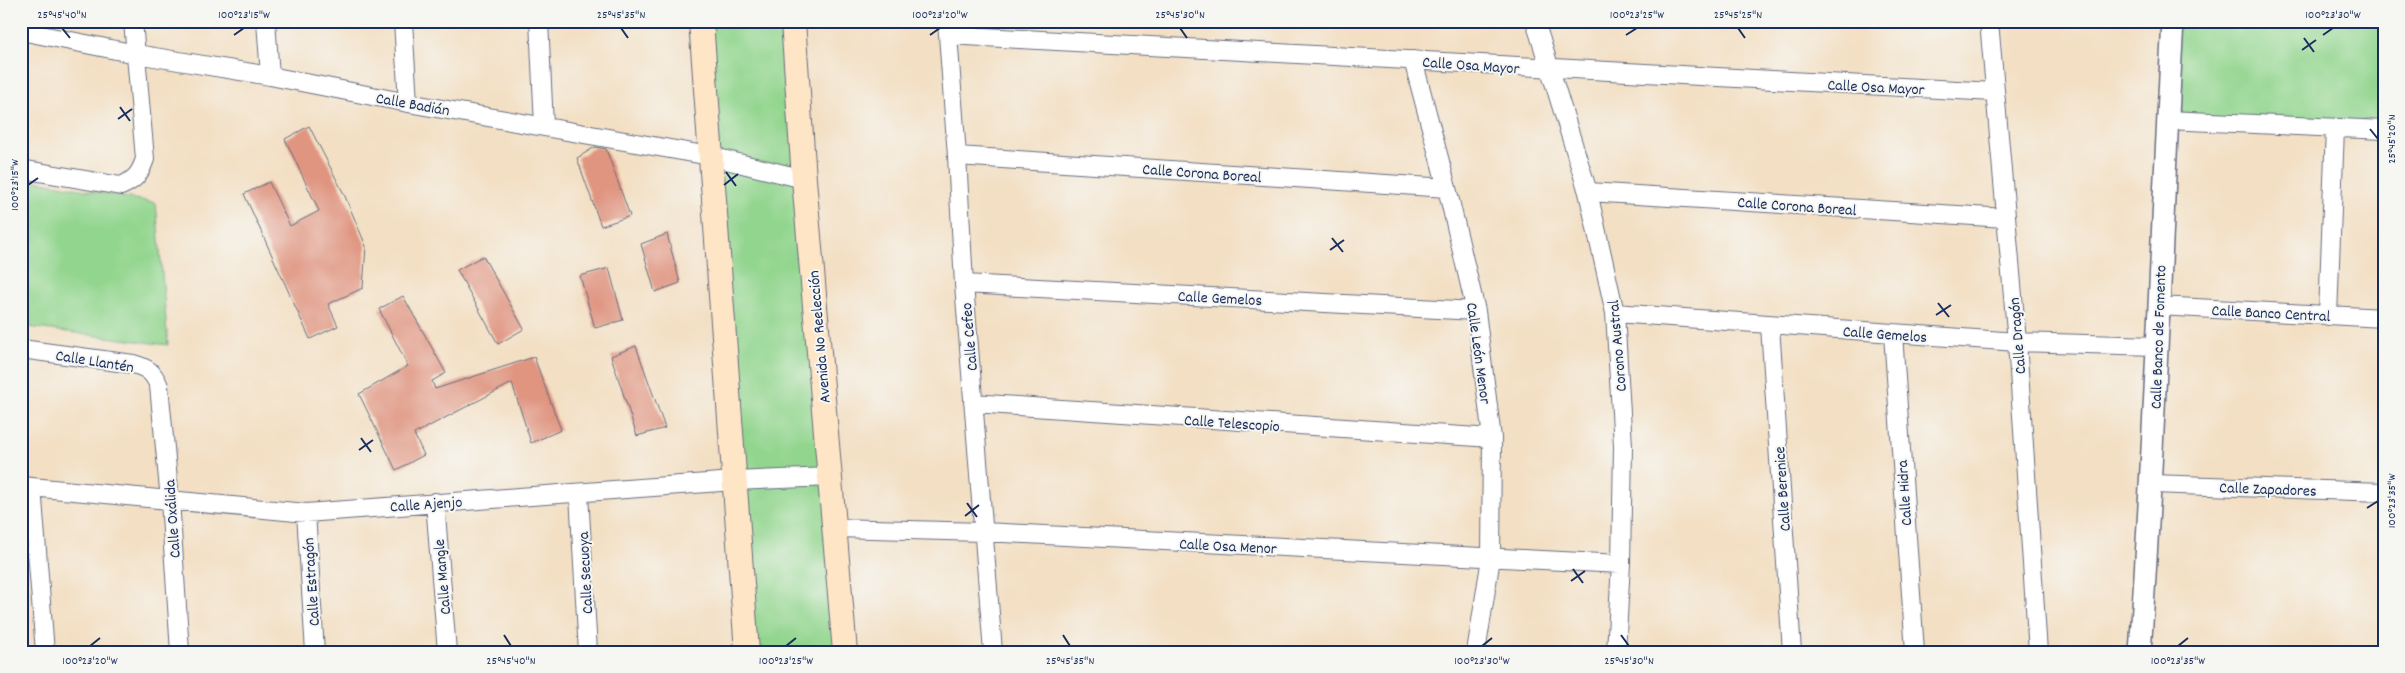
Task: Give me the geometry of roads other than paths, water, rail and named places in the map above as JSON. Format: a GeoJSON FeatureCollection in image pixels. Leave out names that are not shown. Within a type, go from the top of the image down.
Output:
{"type":"FeatureCollection","features":[{"type":"Feature","properties":{"kind":"main road"},"geometry":{"type":"LineString","coordinates":[[701,21],[747,652]]}},
{"type":"Feature","properties":{"kind":"main road","name":"Avenida No Reelección"},"geometry":{"type":"LineString","coordinates":[[792,21],[845,652]]}},
{"type":"Feature","properties":{"kind":"street"},"geometry":{"type":"LineString","coordinates":[[21,168],[121,186],[133,181],[141,171],[145,159],[133,21]]}},
{"type":"Feature","properties":{"kind":"street"},"geometry":{"type":"LineString","coordinates":[[266,21],[270,76]]}},
{"type":"Feature","properties":{"kind":"street"},"geometry":{"type":"LineString","coordinates":[[404,21],[408,103]]}},
{"type":"Feature","properties":{"kind":"street"},"geometry":{"type":"LineString","coordinates":[[540,21],[544,126]]}},
{"type":"Feature","properties":{"kind":"street","name":"Corono Austral"},"geometry":{"type":"LineString","coordinates":[[1535,21],[1588,192],[1615,313],[1623,446],[1621,564],[1616,652]]}},
{"type":"Feature","properties":{"kind":"street","name":"Calle Dragón"},"geometry":{"type":"LineString","coordinates":[[1989,21],[2017,342],[2038,652]]}},
{"type":"Feature","properties":{"kind":"street","name":"Calle Banco de Fomento"},"geometry":{"type":"LineString","coordinates":[[2140,652],[2152,484],[2156,346],[2173,21]]}},
{"type":"Feature","properties":{"kind":"street","name":"Calle Osa Mayor"},"geometry":{"type":"LineString","coordinates":[[948,28],[1550,69],[1994,92]]}},
{"type":"Feature","properties":{"kind":"street","name":"Calle Cefeo"},"geometry":{"type":"LineString","coordinates":[[948,28],[964,284],[993,652]]}},
{"type":"Feature","properties":{"kind":"street","name":"Calle Badián"},"geometry":{"type":"LineString","coordinates":[[21,31],[136,54],[270,76],[408,103],[710,156],[804,179]]}},
{"type":"Feature","properties":{"kind":"street","name":"Calle León Menor"},"geometry":{"type":"LineString","coordinates":[[1413,60],[1447,188],[1476,311],[1492,438],[1492,558],[1476,652]]}},
{"type":"Feature","properties":{"kind":"street"},"geometry":{"type":"LineString","coordinates":[[2168,120],[2384,130]]}},
{"type":"Feature","properties":{"kind":"street"},"geometry":{"type":"LineString","coordinates":[[2328,316],[2335,128]]}},
{"type":"Feature","properties":{"kind":"street","name":"Calle Corona Boreal"},"geometry":{"type":"LineString","coordinates":[[957,156],[1447,188]]}},
{"type":"Feature","properties":{"kind":"street","name":"Calle Corona Boreal"},"geometry":{"type":"LineString","coordinates":[[1588,192],[2006,218]]}},
{"type":"Feature","properties":{"kind":"street","name":"Calle Gemelos"},"geometry":{"type":"LineString","coordinates":[[964,284],[1476,311]]}},
{"type":"Feature","properties":{"kind":"street","name":"Calle Banco Central"},"geometry":{"type":"LineString","coordinates":[[2158,306],[2384,318]]}},
{"type":"Feature","properties":{"kind":"street","name":"Calle Gemelos"},"geometry":{"type":"LineString","coordinates":[[1615,313],[1770,326],[2017,342],[2156,346]]}},
{"type":"Feature","properties":{"kind":"street","name":"Calle Berenice"},"geometry":{"type":"LineString","coordinates":[[1770,326],[1792,652]]}},
{"type":"Feature","properties":{"kind":"street","name":"Calle Hidra"},"geometry":{"type":"LineString","coordinates":[[1894,334],[1915,652]]}},
{"type":"Feature","properties":{"kind":"street","name":"Calle Llantén"},"geometry":{"type":"LineString","coordinates":[[21,349],[133,364],[146,368],[154,374],[159,386]]}},
{"type":"Feature","properties":{"kind":"street","name":"Calle Oxálida"},"geometry":{"type":"LineString","coordinates":[[159,386],[170,500],[180,652]]}},
{"type":"Feature","properties":{"kind":"street","name":"Calle Telescopio"},"geometry":{"type":"LineString","coordinates":[[973,403],[1492,438]]}},
{"type":"Feature","properties":{"kind":"street","name":"Calle Ajenjo"},"geometry":{"type":"LineString","coordinates":[[27,487],[306,513],[734,481],[831,477]]}},
{"type":"Feature","properties":{"kind":"street","name":"Calle Zapadores"},"geometry":{"type":"LineString","coordinates":[[2152,484],[2384,492]]}},
{"type":"Feature","properties":{"kind":"street"},"geometry":{"type":"LineString","coordinates":[[27,487],[45,652]]}},
{"type":"Feature","properties":{"kind":"street","name":"Calle Secuoya"},"geometry":{"type":"LineString","coordinates":[[579,494],[588,652]]}},
{"type":"Feature","properties":{"kind":"street","name":"Calle Mangle"},"geometry":{"type":"LineString","coordinates":[[435,502],[447,652]]}},
{"type":"Feature","properties":{"kind":"street","name":"Calle Estragón"},"geometry":{"type":"LineString","coordinates":[[306,513],[315,652]]}},
{"type":"Feature","properties":{"kind":"street","name":"Calle Osa Menor"},"geometry":{"type":"LineString","coordinates":[[834,528],[983,532],[1621,564]]}}]}
